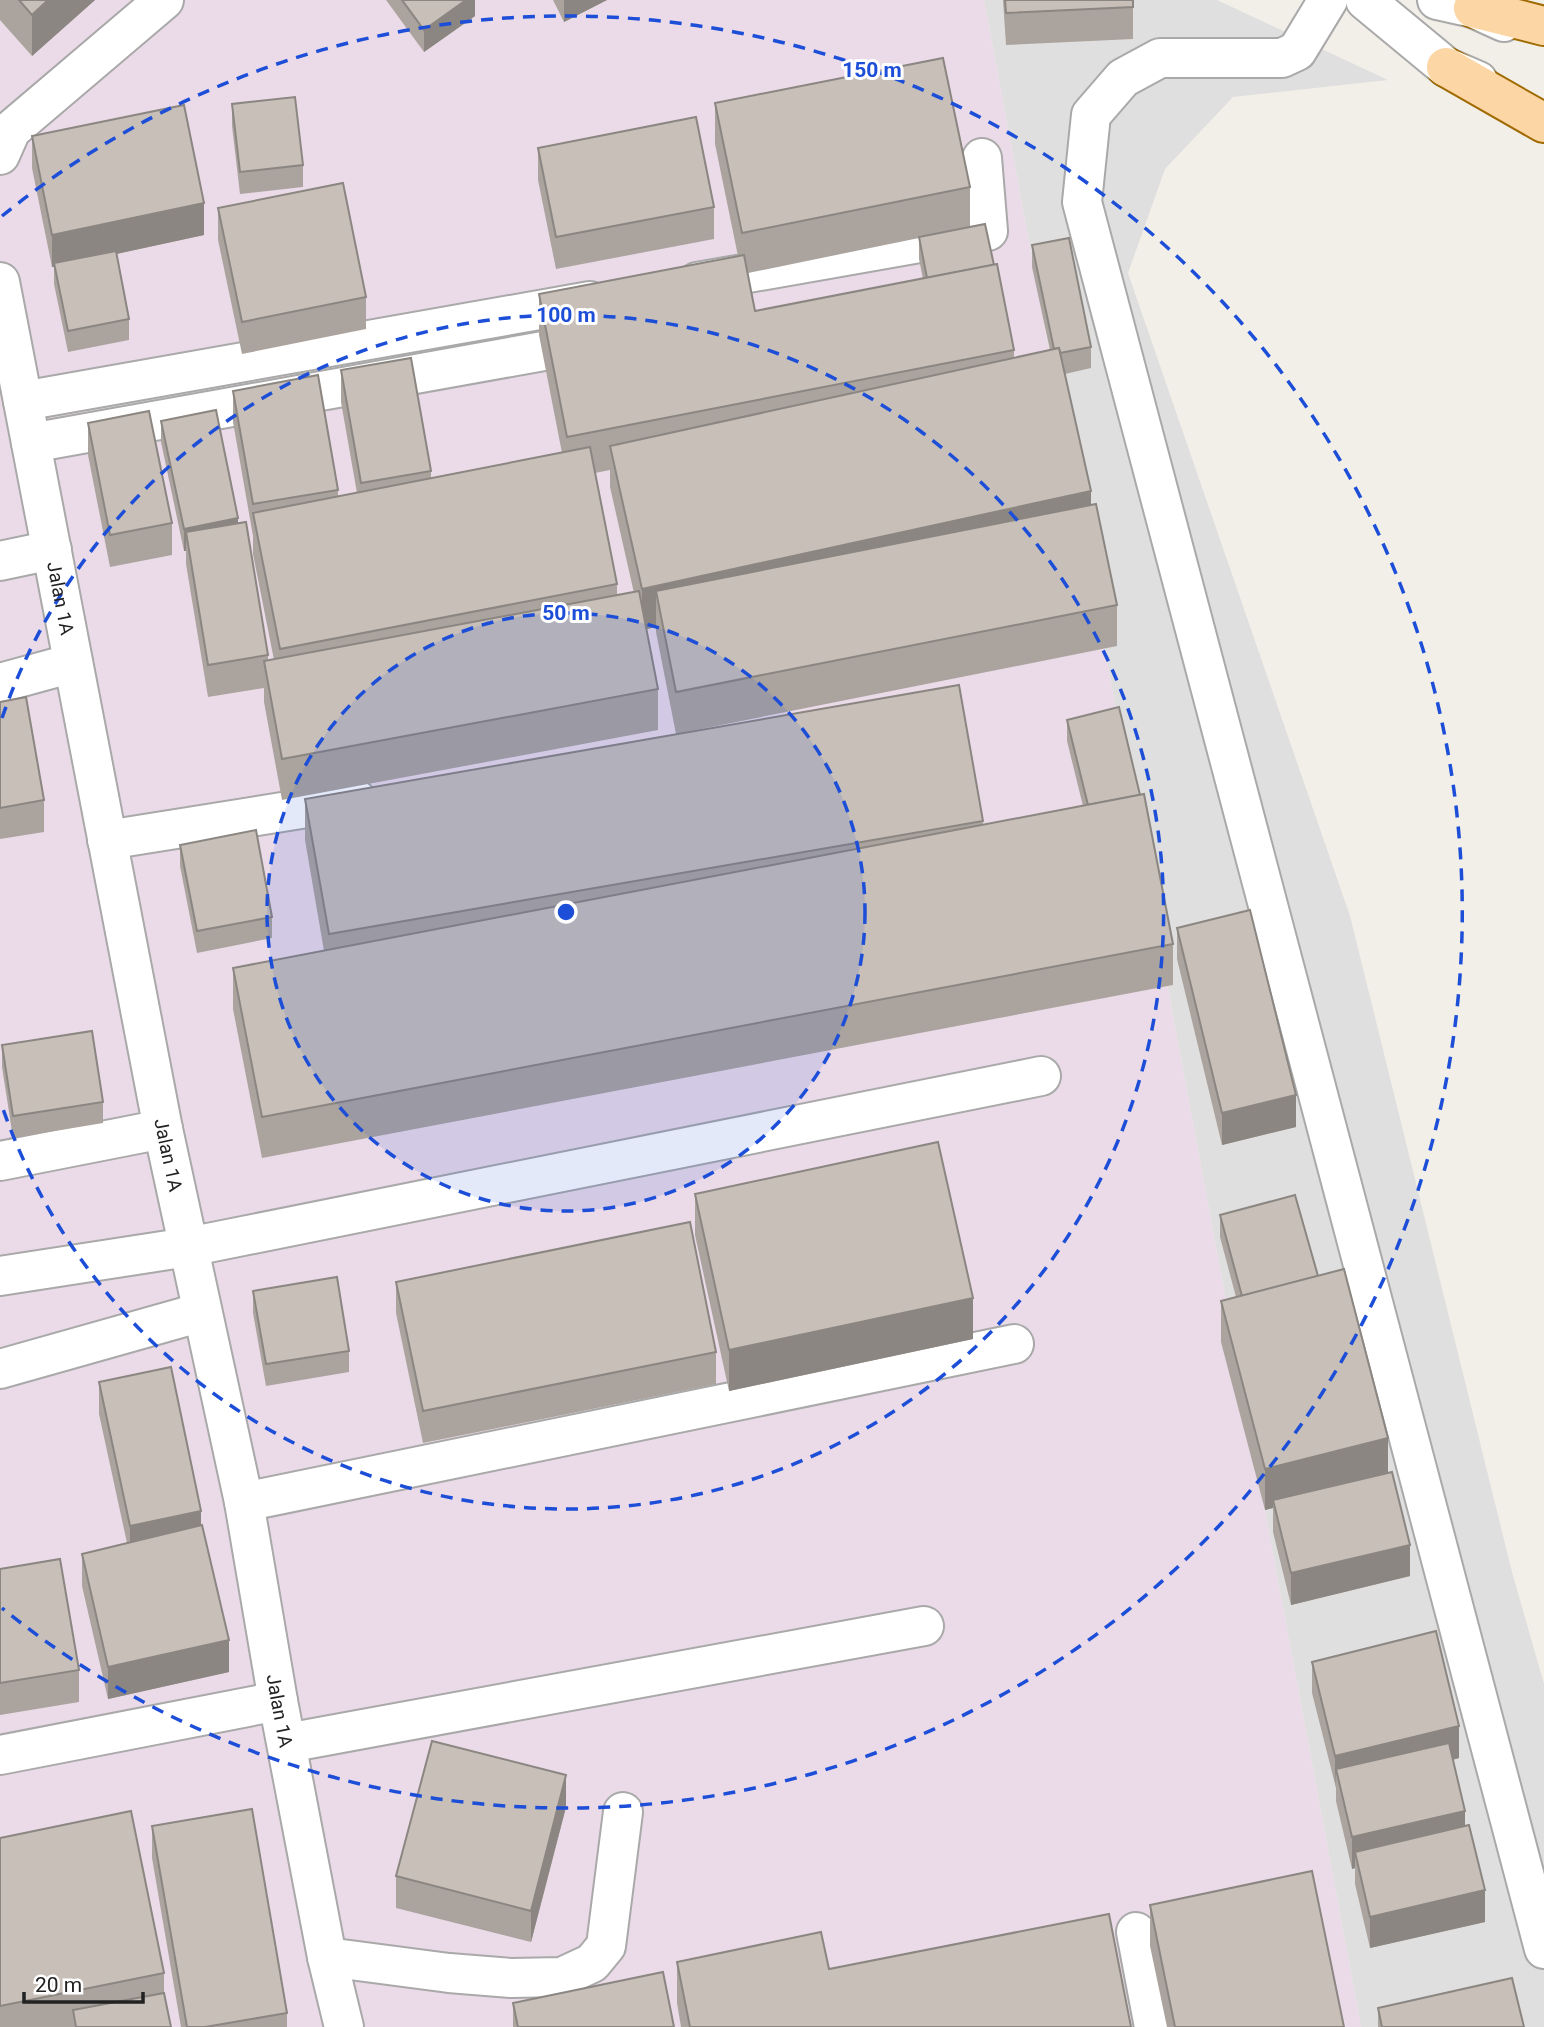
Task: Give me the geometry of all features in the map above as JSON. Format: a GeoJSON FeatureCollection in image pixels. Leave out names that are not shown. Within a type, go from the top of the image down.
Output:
{"type":"FeatureCollection","features":[{"type":"Feature","properties":{"kind":"main road"},"geometry":{"type":"LineString","coordinates":[[1455,4],[1544,26]]}},
{"type":"Feature","properties":{"kind":"main road"},"geometry":{"type":"LineString","coordinates":[[1446,67],[1544,123]]}},
{"type":"Feature","properties":{"kind":"street"},"geometry":{"type":"LineString","coordinates":[[0,155],[11,130],[164,0]]}},
{"type":"Feature","properties":{"kind":"street"},"geometry":{"type":"LineString","coordinates":[[1328,0],[1297,51],[1282,58],[1160,58],[1123,78],[1091,115],[1082,202],[1544,1949]]}},
{"type":"Feature","properties":{"kind":"street"},"geometry":{"type":"LineString","coordinates":[[1365,0],[1446,67],[1544,109]]}},
{"type":"Feature","properties":{"kind":"street"},"geometry":{"type":"LineString","coordinates":[[1455,4],[1544,40]]}},
{"type":"Feature","properties":{"kind":"street"},"geometry":{"type":"LineString","coordinates":[[23,401],[988,231],[982,158]]}},
{"type":"Feature","properties":{"kind":"street","name":"Jalan 1A"},"geometry":{"type":"LineString","coordinates":[[0,282],[163,1129],[244,1502],[278,1701],[327,1957],[344,2027]]}},
{"type":"Feature","properties":{"kind":"street"},"geometry":{"type":"LineString","coordinates":[[31,443],[630,336]]}},
{"type":"Feature","properties":{"kind":"street"},"geometry":{"type":"LineString","coordinates":[[0,561],[52,550]]}},
{"type":"Feature","properties":{"kind":"street"},"geometry":{"type":"LineString","coordinates":[[0,683],[73,663]]}},
{"type":"Feature","properties":{"kind":"street"},"geometry":{"type":"LineString","coordinates":[[107,840],[395,794]]}},
{"type":"Feature","properties":{"kind":"street"},"geometry":{"type":"LineString","coordinates":[[0,1276],[188,1247],[1041,1076]]}},
{"type":"Feature","properties":{"kind":"street"},"geometry":{"type":"LineString","coordinates":[[0,1161],[163,1129]]}},
{"type":"Feature","properties":{"kind":"street"},"geometry":{"type":"LineString","coordinates":[[0,1369],[202,1311]]}},
{"type":"Feature","properties":{"kind":"street"},"geometry":{"type":"LineString","coordinates":[[244,1502],[1014,1344]]}},
{"type":"Feature","properties":{"kind":"street"},"geometry":{"type":"LineString","coordinates":[[287,1743],[923,1626]]}},
{"type":"Feature","properties":{"kind":"street"},"geometry":{"type":"LineString","coordinates":[[0,1755],[278,1701]]}},
{"type":"Feature","properties":{"kind":"street"},"geometry":{"type":"LineString","coordinates":[[327,1957],[510,1978],[562,1977],[572,1973],[592,1963],[606,1946],[623,1812]]}},
{"type":"Feature","properties":{"kind":"street"},"geometry":{"type":"LineString","coordinates":[[1136,1933],[1154,2027]]}},
{"type":"Feature","properties":{"kind":"shaded area"},"geometry":{"type":"Polygon","coordinates":[[[0,0],[984,0],[1361,2027],[0,2027],[0,0]]]}},
{"type":"Feature","properties":{"kind":"shaded area"},"geometry":{"type":"Polygon","coordinates":[[[984,0],[1217,0],[1388,80],[1233,97],[1165,169],[1128,273],[1350,916],[1512,1572],[1544,1684],[1544,2027],[1361,2027],[984,0]]]}},
{"type":"Feature","properties":{"kind":"building"},"geometry":{"type":"Polygon","coordinates":[[[19,0],[48,0],[32,15],[19,0]]]}},
{"type":"Feature","properties":{"kind":"building"},"geometry":{"type":"Polygon","coordinates":[[[402,0],[466,0],[424,30],[402,0]]]}},
{"type":"Feature","properties":{"kind":"building"},"geometry":{"type":"Polygon","coordinates":[[[1005,0],[1133,0],[1133,7],[1006,13],[1005,0]]]}},
{"type":"Feature","properties":{"kind":"building"},"geometry":{"type":"Polygon","coordinates":[[[943,58],[970,187],[742,233],[715,103],[943,58]]]}},
{"type":"Feature","properties":{"kind":"building"},"geometry":{"type":"Polygon","coordinates":[[[295,97],[303,165],[240,172],[232,104],[295,97]]]}},
{"type":"Feature","properties":{"kind":"building"},"geometry":{"type":"Polygon","coordinates":[[[184,105],[204,203],[52,235],[32,136],[184,105]]]}},
{"type":"Feature","properties":{"kind":"building"},"geometry":{"type":"Polygon","coordinates":[[[696,117],[714,207],[556,237],[538,148],[696,117]]]}},
{"type":"Feature","properties":{"kind":"building"},"geometry":{"type":"Polygon","coordinates":[[[343,183],[366,297],[242,322],[218,208],[343,183]]]}},
{"type":"Feature","properties":{"kind":"building"},"geometry":{"type":"Polygon","coordinates":[[[985,224],[994,265],[927,278],[919,237],[985,224]]]}},
{"type":"Feature","properties":{"kind":"building"},"geometry":{"type":"Polygon","coordinates":[[[1069,238],[1091,347],[1060,353],[1059,348],[1054,349],[1032,245],[1069,238]]]}},
{"type":"Feature","properties":{"kind":"building"},"geometry":{"type":"Polygon","coordinates":[[[116,251],[129,319],[68,331],[54,263],[116,251]]]}},
{"type":"Feature","properties":{"kind":"building"},"geometry":{"type":"Polygon","coordinates":[[[744,255],[755,311],[997,264],[1014,350],[567,437],[539,294],[744,255]]]}},
{"type":"Feature","properties":{"kind":"building"},"geometry":{"type":"Polygon","coordinates":[[[1059,348],[1091,491],[642,589],[610,446],[1059,348]]]}},
{"type":"Feature","properties":{"kind":"building"},"geometry":{"type":"Polygon","coordinates":[[[411,358],[431,471],[361,483],[341,370],[411,358]]]}},
{"type":"Feature","properties":{"kind":"building"},"geometry":{"type":"Polygon","coordinates":[[[318,375],[338,490],[253,504],[233,391],[318,375]]]}},
{"type":"Feature","properties":{"kind":"building"},"geometry":{"type":"Polygon","coordinates":[[[216,410],[238,518],[184,529],[161,421],[216,410]]]}},
{"type":"Feature","properties":{"kind":"building"},"geometry":{"type":"Polygon","coordinates":[[[149,411],[172,523],[110,535],[88,423],[149,411]]]}},
{"type":"Feature","properties":{"kind":"building"},"geometry":{"type":"Polygon","coordinates":[[[590,447],[617,584],[280,649],[253,513],[590,447]]]}},
{"type":"Feature","properties":{"kind":"building"},"geometry":{"type":"Polygon","coordinates":[[[1096,504],[1117,605],[676,692],[656,591],[1096,504]]]}},
{"type":"Feature","properties":{"kind":"building"},"geometry":{"type":"Polygon","coordinates":[[[246,522],[268,655],[208,665],[186,532],[246,522]]]}},
{"type":"Feature","properties":{"kind":"building"},"geometry":{"type":"Polygon","coordinates":[[[639,591],[658,689],[282,759],[264,661],[639,591]]]}},
{"type":"Feature","properties":{"kind":"building"},"geometry":{"type":"Polygon","coordinates":[[[959,685],[983,821],[329,934],[305,799],[959,685]]]}},
{"type":"Feature","properties":{"kind":"building"},"geometry":{"type":"Polygon","coordinates":[[[26,697],[44,800],[0,808],[0,702],[26,697]]]}},
{"type":"Feature","properties":{"kind":"building"},"geometry":{"type":"Polygon","coordinates":[[[1119,707],[1140,795],[1088,805],[1067,720],[1119,707]]]}},
{"type":"Feature","properties":{"kind":"building"},"geometry":{"type":"Polygon","coordinates":[[[1144,794],[1173,944],[262,1117],[233,968],[1144,794]]]}},
{"type":"Feature","properties":{"kind":"building"},"geometry":{"type":"Polygon","coordinates":[[[256,830],[272,917],[197,931],[180,845],[256,830]]]}},
{"type":"Feature","properties":{"kind":"building"},"geometry":{"type":"Polygon","coordinates":[[[1250,910],[1296,1095],[1222,1113],[1177,928],[1250,910]]]}},
{"type":"Feature","properties":{"kind":"building"},"geometry":{"type":"Polygon","coordinates":[[[92,1031],[103,1102],[13,1116],[2,1045],[92,1031]]]}},
{"type":"Feature","properties":{"kind":"building"},"geometry":{"type":"Polygon","coordinates":[[[938,1142],[973,1298],[729,1350],[695,1194],[938,1142]]]}},
{"type":"Feature","properties":{"kind":"building"},"geometry":{"type":"Polygon","coordinates":[[[1295,1195],[1318,1276],[1242,1296],[1220,1215],[1295,1195]]]}},
{"type":"Feature","properties":{"kind":"building"},"geometry":{"type":"Polygon","coordinates":[[[690,1222],[716,1352],[423,1411],[396,1282],[690,1222]]]}},
{"type":"Feature","properties":{"kind":"building"},"geometry":{"type":"Polygon","coordinates":[[[1344,1269],[1388,1438],[1265,1469],[1221,1301],[1344,1269]]]}},
{"type":"Feature","properties":{"kind":"building"},"geometry":{"type":"Polygon","coordinates":[[[337,1277],[349,1351],[266,1364],[253,1291],[337,1277]]]}},
{"type":"Feature","properties":{"kind":"building"},"geometry":{"type":"Polygon","coordinates":[[[171,1367],[201,1511],[130,1526],[99,1382],[171,1367]]]}},
{"type":"Feature","properties":{"kind":"building"},"geometry":{"type":"Polygon","coordinates":[[[1392,1472],[1410,1545],[1291,1573],[1273,1500],[1392,1472]]]}},
{"type":"Feature","properties":{"kind":"building"},"geometry":{"type":"Polygon","coordinates":[[[202,1525],[229,1640],[108,1667],[82,1554],[202,1525]]]}},
{"type":"Feature","properties":{"kind":"building"},"geometry":{"type":"Polygon","coordinates":[[[60,1559],[79,1670],[0,1683],[0,1569],[60,1559]]]}},
{"type":"Feature","properties":{"kind":"building"},"geometry":{"type":"Polygon","coordinates":[[[1436,1631],[1459,1726],[1335,1756],[1312,1662],[1436,1631]]]}},
{"type":"Feature","properties":{"kind":"building"},"geometry":{"type":"Polygon","coordinates":[[[432,1741],[566,1775],[531,1911],[396,1876],[432,1741]]]}},
{"type":"Feature","properties":{"kind":"building"},"geometry":{"type":"Polygon","coordinates":[[[1449,1743],[1465,1811],[1352,1837],[1336,1769],[1449,1743]]]}},
{"type":"Feature","properties":{"kind":"building"},"geometry":{"type":"Polygon","coordinates":[[[252,1809],[287,2013],[205,2027],[187,2027],[152,1826],[252,1809]]]}},
{"type":"Feature","properties":{"kind":"building"},"geometry":{"type":"Polygon","coordinates":[[[131,1811],[164,1973],[0,2006],[0,1838],[131,1811]]]}},
{"type":"Feature","properties":{"kind":"building"},"geometry":{"type":"Polygon","coordinates":[[[1469,1825],[1485,1890],[1370,1917],[1355,1852],[1469,1825]]]}},
{"type":"Feature","properties":{"kind":"building"},"geometry":{"type":"Polygon","coordinates":[[[1312,1871],[1344,2027],[1175,2027],[1150,1905],[1312,1871]]]}},
{"type":"Feature","properties":{"kind":"building"},"geometry":{"type":"Polygon","coordinates":[[[1109,1914],[1131,2027],[690,2027],[677,1962],[821,1932],[829,1969],[1109,1914]]]}},
{"type":"Feature","properties":{"kind":"building"},"geometry":{"type":"Polygon","coordinates":[[[663,1972],[674,2027],[518,2027],[513,2003],[663,1972]]]}},
{"type":"Feature","properties":{"kind":"building"},"geometry":{"type":"Polygon","coordinates":[[[1512,1978],[1524,2027],[1382,2027],[1378,2008],[1512,1978]]]}},
{"type":"Feature","properties":{"kind":"building"},"geometry":{"type":"Polygon","coordinates":[[[164,1993],[171,2027],[76,2027],[73,2010],[164,1993]]]}}]}
